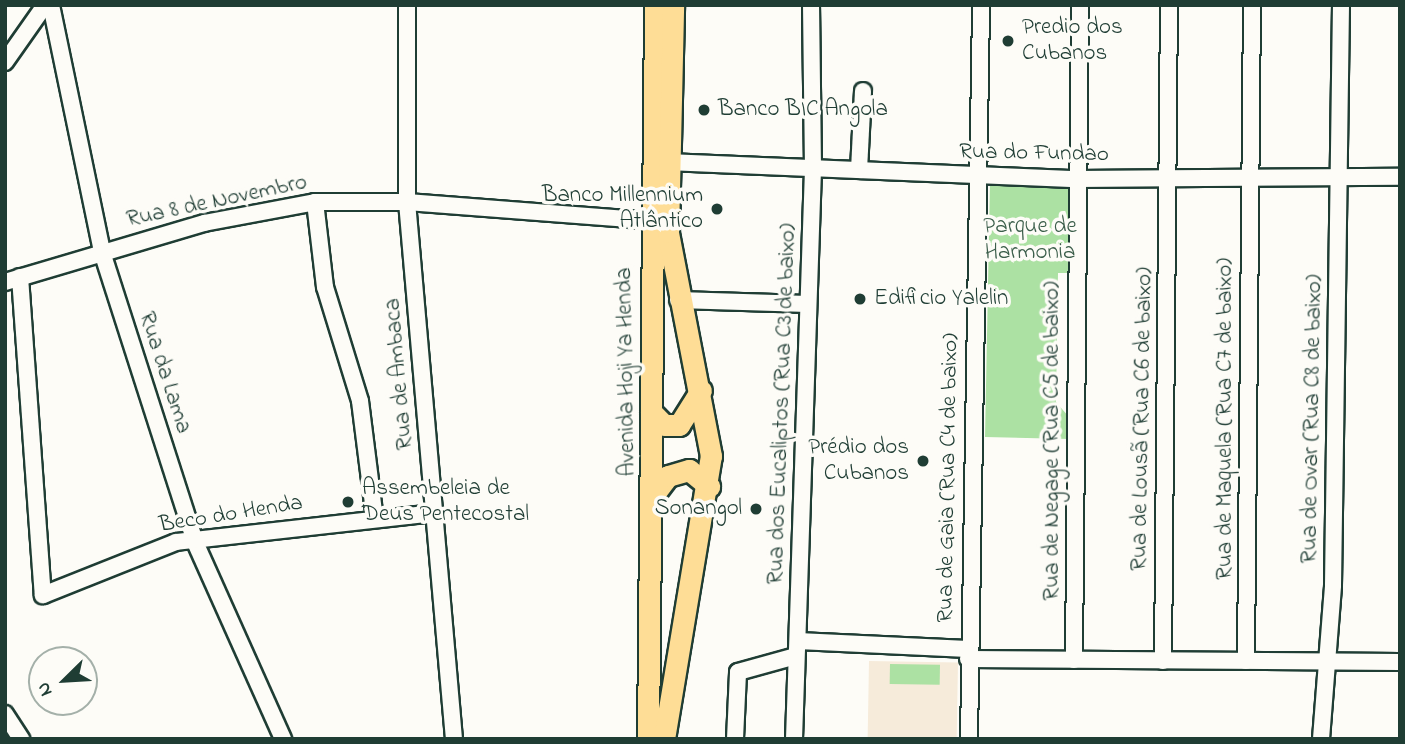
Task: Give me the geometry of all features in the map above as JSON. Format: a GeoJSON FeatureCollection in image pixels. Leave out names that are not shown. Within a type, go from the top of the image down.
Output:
{"type":"FeatureCollection","features":[{"type":"Feature","properties":{"kind":"main road","name":"Avenida Hoji Ya Henda"},"geometry":{"type":"LineString","coordinates":[[648,739],[655,493],[651,412],[654,5]]}},
{"type":"Feature","properties":{"kind":"main road"},"geometry":{"type":"LineString","coordinates":[[664,739],[673,659],[709,486],[710,434],[678,300],[667,162],[673,5]]}},
{"type":"Feature","properties":{"kind":"main road"},"geometry":{"type":"LineString","coordinates":[[651,412],[664,425],[680,425],[701,390]]}},
{"type":"Feature","properties":{"kind":"main road"},"geometry":{"type":"LineString","coordinates":[[655,493],[668,476],[689,470],[709,486]]}},
{"type":"Feature","properties":{"kind":"street"},"geometry":{"type":"LineString","coordinates":[[5,62],[45,5]]}},
{"type":"Feature","properties":{"kind":"street","name":"Rua da Lama"},"geometry":{"type":"LineString","coordinates":[[51,5],[102,252],[195,542],[282,739]]}},
{"type":"Feature","properties":{"kind":"street","name":"Rua de Ambaca"},"geometry":{"type":"LineString","coordinates":[[407,5],[407,202],[454,739]]}},
{"type":"Feature","properties":{"kind":"street","name":"Rua dos Eucaliptos (Rua C3 de baixo)"},"geometry":{"type":"LineString","coordinates":[[794,739],[813,168],[811,5]]}},
{"type":"Feature","properties":{"kind":"street","name":"Rua de Gaia (Rua C4 de baixo)"},"geometry":{"type":"LineString","coordinates":[[969,739],[968,654],[981,5]]}},
{"type":"Feature","properties":{"kind":"street","name":"Rua de Negage (Rua C5 de baixo)"},"geometry":{"type":"LineString","coordinates":[[1074,660],[1080,5]]}},
{"type":"Feature","properties":{"kind":"street","name":"Rua de Lousã (Rua C6 de baixo)"},"geometry":{"type":"LineString","coordinates":[[1163,661],[1169,5]]}},
{"type":"Feature","properties":{"kind":"street","name":"Rua de Maquela (Rua C7 de baixo)"},"geometry":{"type":"LineString","coordinates":[[1246,662],[1252,5]]}},
{"type":"Feature","properties":{"kind":"street","name":"Rua de Ovar (Rua C8 de baixo)"},"geometry":{"type":"LineString","coordinates":[[1321,739],[1328,661],[1341,5]]}},
{"type":"Feature","properties":{"kind":"street"},"geometry":{"type":"LineString","coordinates":[[859,170],[863,91]]}},
{"type":"Feature","properties":{"kind":"street","name":"Rua do Fundao"},"geometry":{"type":"LineString","coordinates":[[667,162],[1077,180],[1400,177]]}},
{"type":"Feature","properties":{"kind":"street"},"geometry":{"type":"LineString","coordinates":[[315,202],[325,287],[360,401],[375,519]]}},
{"type":"Feature","properties":{"kind":"street","name":"Rua 8 de Novembro"},"geometry":{"type":"LineString","coordinates":[[13,279],[102,252],[315,202],[407,202],[652,221]]}},
{"type":"Feature","properties":{"kind":"street","name":"Beco do Henda"},"geometry":{"type":"LineString","coordinates":[[13,279],[43,595],[169,544],[435,513]]}},
{"type":"Feature","properties":{"kind":"street"},"geometry":{"type":"LineString","coordinates":[[678,300],[808,304]]}},
{"type":"Feature","properties":{"kind":"street"},"geometry":{"type":"LineString","coordinates":[[735,739],[738,672],[797,649],[1074,660],[1400,662]]}},
{"type":"Feature","properties":{"kind":"street"},"geometry":{"type":"LineString","coordinates":[[5,714],[20,739]]}},
{"type":"Feature","properties":{"kind":"shaded area"},"geometry":{"type":"Polygon","coordinates":[[[869,661],[958,663],[957,739],[868,738],[869,661]]]}},
{"type":"Feature","properties":{"kind":"green space","name":"Parque de Harmonia"},"geometry":{"type":"Polygon","coordinates":[[[990,183],[1073,185],[1073,273],[1058,273],[1056,402],[1069,417],[1069,439],[985,437],[990,183]]]}},
{"type":"Feature","properties":{"kind":"green space"},"geometry":{"type":"Polygon","coordinates":[[[890,664],[940,665],[940,685],[890,684],[890,664]]]}},
{"type":"Feature","properties":{"kind":"place","name":"Predio dos Cubanos"},"geometry":{"type":"Point","coordinates":[1008,41]}},
{"type":"Feature","properties":{"kind":"place","name":"Banco BIC Angola"},"geometry":{"type":"Point","coordinates":[704,110]}},
{"type":"Feature","properties":{"kind":"place","name":"Banco Millennium Atlântico"},"geometry":{"type":"Point","coordinates":[717,209]}},
{"type":"Feature","properties":{"kind":"place","name":"Edificio Yalelin"},"geometry":{"type":"Point","coordinates":[860,299]}},
{"type":"Feature","properties":{"kind":"place","name":"Prédio dos Cubanos"},"geometry":{"type":"Point","coordinates":[923,461]}},
{"type":"Feature","properties":{"kind":"place","name":"Assembeleia de Deus Pentecostal"},"geometry":{"type":"Point","coordinates":[348,502]}},
{"type":"Feature","properties":{"kind":"place","name":"Sonangol"},"geometry":{"type":"Point","coordinates":[756,509]}}]}
